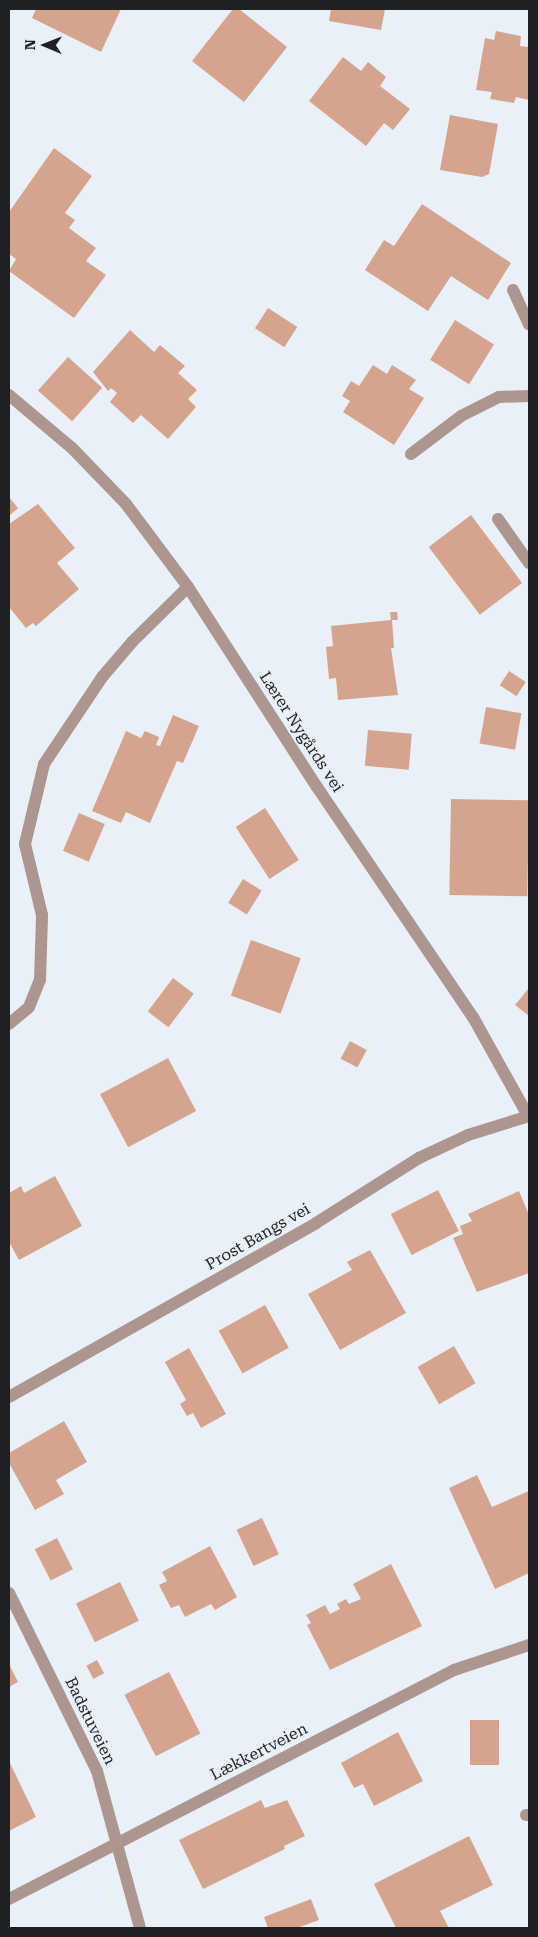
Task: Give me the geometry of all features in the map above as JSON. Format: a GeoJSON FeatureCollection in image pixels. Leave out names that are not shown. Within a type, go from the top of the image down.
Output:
{"type":"FeatureCollection","features":[{"type":"Feature","properties":{"kind":"street"},"geometry":{"type":"LineString","coordinates":[[513,290],[529,325]]}},
{"type":"Feature","properties":{"kind":"street","name":"Lærer Nygårds vei"},"geometry":{"type":"LineString","coordinates":[[9,395],[65,442],[126,504],[188,587],[317,787],[473,1016],[529,1116]]}},
{"type":"Feature","properties":{"kind":"street"},"geometry":{"type":"LineString","coordinates":[[411,454],[460,416],[499,397],[529,396]]}},
{"type":"Feature","properties":{"kind":"street"},"geometry":{"type":"LineString","coordinates":[[498,519],[529,563]]}},
{"type":"Feature","properties":{"kind":"street"},"geometry":{"type":"LineString","coordinates":[[9,1024],[28,1007],[40,980],[42,915],[25,844],[44,764],[103,676],[132,642],[188,587]]}},
{"type":"Feature","properties":{"kind":"street","name":"Prost Bangs vei"},"geometry":{"type":"LineString","coordinates":[[9,1398],[316,1222],[419,1158],[468,1135],[529,1116]]}},
{"type":"Feature","properties":{"kind":"street","name":"Badstuveien"},"geometry":{"type":"LineString","coordinates":[[9,1593],[97,1771],[140,1928]]}},
{"type":"Feature","properties":{"kind":"street","name":"Lækkertveien"},"geometry":{"type":"LineString","coordinates":[[9,1899],[454,1670],[529,1645]]}},
{"type":"Feature","properties":{"kind":"building"},"geometry":{"type":"Polygon","coordinates":[[[36,9],[121,9],[101,52],[32,18],[36,9]]]}},
{"type":"Feature","properties":{"kind":"building"},"geometry":{"type":"Polygon","coordinates":[[[233,9],[239,9],[287,47],[244,102],[192,61],[233,9]]]}},
{"type":"Feature","properties":{"kind":"building"},"geometry":{"type":"Polygon","coordinates":[[[331,9],[385,9],[381,30],[329,21],[331,9]]]}},
{"type":"Feature","properties":{"kind":"building"},"geometry":{"type":"Polygon","coordinates":[[[496,31],[521,36],[520,46],[529,47],[529,100],[516,97],[514,103],[490,99],[492,92],[476,90],[485,38],[494,40],[496,31]]]}},
{"type":"Feature","properties":{"kind":"building"},"geometry":{"type":"Polygon","coordinates":[[[343,57],[361,71],[368,62],[386,77],[380,86],[410,109],[393,130],[384,123],[366,146],[309,101],[343,57]]]}},
{"type":"Feature","properties":{"kind":"building"},"geometry":{"type":"Polygon","coordinates":[[[450,115],[498,124],[489,174],[482,177],[440,170],[450,115]]]}},
{"type":"Feature","properties":{"kind":"building"},"geometry":{"type":"Polygon","coordinates":[[[54,148],[92,176],[65,213],[75,220],[69,228],[96,248],[86,261],[106,275],[74,318],[9,271],[16,259],[9,254],[9,212],[54,148]]]}},
{"type":"Feature","properties":{"kind":"building"},"geometry":{"type":"Polygon","coordinates":[[[422,204],[511,263],[488,300],[451,276],[428,311],[365,270],[384,240],[394,246],[422,204]]]}},
{"type":"Feature","properties":{"kind":"building"},"geometry":{"type":"Polygon","coordinates":[[[268,308],[297,327],[284,347],[255,328],[268,308]]]}},
{"type":"Feature","properties":{"kind":"building"},"geometry":{"type":"Polygon","coordinates":[[[455,320],[494,344],[469,384],[430,360],[455,320]]]}},
{"type":"Feature","properties":{"kind":"building"},"geometry":{"type":"Polygon","coordinates":[[[130,330],[154,352],[160,345],[185,366],[178,373],[197,390],[188,399],[196,407],[168,439],[141,415],[133,423],[110,402],[117,393],[111,388],[108,391],[93,372],[130,330]]]}},
{"type":"Feature","properties":{"kind":"building"},"geometry":{"type":"Polygon","coordinates":[[[68,357],[102,388],[72,421],[38,390],[68,357]]]}},
{"type":"Feature","properties":{"kind":"building"},"geometry":{"type":"Polygon","coordinates":[[[373,365],[387,374],[392,365],[416,380],[409,389],[424,398],[394,445],[343,412],[350,401],[342,396],[351,381],[359,386],[373,365]]]}},
{"type":"Feature","properties":{"kind":"building"},"geometry":{"type":"Polygon","coordinates":[[[9,497],[18,508],[9,516],[9,497]]]}},
{"type":"Feature","properties":{"kind":"building"},"geometry":{"type":"Polygon","coordinates":[[[38,504],[75,548],[57,563],[79,589],[36,626],[33,623],[26,628],[9,607],[9,524],[38,504]]]}},
{"type":"Feature","properties":{"kind":"building"},"geometry":{"type":"Polygon","coordinates":[[[471,515],[522,583],[480,615],[429,547],[471,515]]]}},
{"type":"Feature","properties":{"kind":"building"},"geometry":{"type":"Polygon","coordinates":[[[390,612],[397,612],[398,620],[392,620],[394,648],[391,648],[398,695],[338,700],[336,678],[329,679],[326,647],[333,646],[331,626],[391,620],[390,612]]]}},
{"type":"Feature","properties":{"kind":"building"},"geometry":{"type":"Polygon","coordinates":[[[509,671],[526,682],[517,696],[500,685],[509,671]]]}},
{"type":"Feature","properties":{"kind":"building"},"geometry":{"type":"Polygon","coordinates":[[[486,707],[521,713],[515,750],[480,743],[486,707]]]}},
{"type":"Feature","properties":{"kind":"building"},"geometry":{"type":"Polygon","coordinates":[[[173,715],[199,726],[183,763],[177,761],[150,823],[126,812],[121,823],[92,811],[126,731],[141,738],[145,731],[159,737],[156,745],[160,746],[173,715]]]}},
{"type":"Feature","properties":{"kind":"building"},"geometry":{"type":"Polygon","coordinates":[[[368,730],[412,734],[409,770],[365,766],[368,730]]]}},
{"type":"Feature","properties":{"kind":"building"},"geometry":{"type":"Polygon","coordinates":[[[451,799],[529,800],[527,896],[449,895],[451,799]]]}},
{"type":"Feature","properties":{"kind":"building"},"geometry":{"type":"Polygon","coordinates":[[[265,808],[299,860],[269,879],[236,827],[265,808]]]}},
{"type":"Feature","properties":{"kind":"building"},"geometry":{"type":"Polygon","coordinates":[[[79,813],[105,824],[89,862],[63,851],[79,813]]]}},
{"type":"Feature","properties":{"kind":"building"},"geometry":{"type":"Polygon","coordinates":[[[243,879],[262,891],[247,914],[228,903],[243,879]]]}},
{"type":"Feature","properties":{"kind":"building"},"geometry":{"type":"Polygon","coordinates":[[[251,940],[301,958],[281,1014],[231,995],[251,940]]]}},
{"type":"Feature","properties":{"kind":"building"},"geometry":{"type":"Polygon","coordinates":[[[173,978],[194,994],[168,1027],[148,1012],[173,978]]]}},
{"type":"Feature","properties":{"kind":"building"},"geometry":{"type":"Polygon","coordinates":[[[529,988],[529,1016],[515,1005],[529,988]]]}},
{"type":"Feature","properties":{"kind":"building"},"geometry":{"type":"Polygon","coordinates":[[[350,1041],[367,1050],[357,1068],[341,1059],[350,1041]]]}},
{"type":"Feature","properties":{"kind":"building"},"geometry":{"type":"Polygon","coordinates":[[[168,1058],[196,1111],[128,1147],[100,1094],[168,1058]]]}},
{"type":"Feature","properties":{"kind":"building"},"geometry":{"type":"Polygon","coordinates":[[[55,1176],[82,1226],[19,1260],[9,1242],[9,1193],[21,1186],[24,1193],[55,1176]]]}},
{"type":"Feature","properties":{"kind":"building"},"geometry":{"type":"Polygon","coordinates":[[[438,1190],[459,1231],[412,1255],[391,1214],[438,1190]]]}},
{"type":"Feature","properties":{"kind":"building"},"geometry":{"type":"Polygon","coordinates":[[[519,1191],[529,1215],[529,1273],[477,1292],[453,1238],[463,1234],[460,1226],[472,1221],[468,1214],[519,1191]]]}},
{"type":"Feature","properties":{"kind":"building"},"geometry":{"type":"Polygon","coordinates":[[[370,1250],[406,1313],[340,1350],[308,1294],[352,1270],[347,1262],[370,1250]]]}},
{"type":"Feature","properties":{"kind":"building"},"geometry":{"type":"Polygon","coordinates":[[[265,1305],[289,1348],[242,1374],[219,1331],[265,1305]]]}},
{"type":"Feature","properties":{"kind":"building"},"geometry":{"type":"Polygon","coordinates":[[[454,1346],[476,1383],[439,1404],[418,1367],[454,1346]]]}},
{"type":"Feature","properties":{"kind":"building"},"geometry":{"type":"Polygon","coordinates":[[[189,1348],[226,1414],[201,1428],[193,1413],[187,1416],[180,1404],[186,1400],[165,1362],[189,1348]]]}},
{"type":"Feature","properties":{"kind":"building"},"geometry":{"type":"Polygon","coordinates":[[[64,1421],[87,1462],[56,1480],[64,1494],[35,1510],[9,1463],[9,1453],[64,1421]]]}},
{"type":"Feature","properties":{"kind":"building"},"geometry":{"type":"Polygon","coordinates":[[[477,1475],[492,1507],[529,1491],[529,1573],[495,1589],[449,1488],[477,1475]]]}},
{"type":"Feature","properties":{"kind":"building"},"geometry":{"type":"Polygon","coordinates":[[[262,1518],[279,1554],[254,1566],[237,1530],[262,1518]]]}},
{"type":"Feature","properties":{"kind":"building"},"geometry":{"type":"Polygon","coordinates":[[[57,1538],[73,1569],[51,1581],[35,1549],[57,1538]]]}},
{"type":"Feature","properties":{"kind":"building"},"geometry":{"type":"Polygon","coordinates":[[[210,1546],[237,1597],[215,1610],[211,1604],[185,1617],[179,1605],[171,1608],[159,1585],[167,1581],[162,1572],[210,1546]]]}},
{"type":"Feature","properties":{"kind":"building"},"geometry":{"type":"Polygon","coordinates":[[[391,1564],[422,1626],[330,1670],[307,1625],[311,1623],[306,1615],[325,1605],[330,1614],[340,1609],[337,1604],[346,1599],[349,1604],[361,1599],[353,1584],[391,1564]]]}},
{"type":"Feature","properties":{"kind":"building"},"geometry":{"type":"Polygon","coordinates":[[[120,1582],[139,1621],[95,1642],[76,1603],[120,1582]]]}},
{"type":"Feature","properties":{"kind":"building"},"geometry":{"type":"Polygon","coordinates":[[[97,1660],[104,1673],[93,1679],[86,1666],[97,1660]]]}},
{"type":"Feature","properties":{"kind":"building"},"geometry":{"type":"Polygon","coordinates":[[[9,1664],[18,1682],[9,1687],[9,1664]]]}},
{"type":"Feature","properties":{"kind":"building"},"geometry":{"type":"Polygon","coordinates":[[[169,1672],[200,1733],[156,1756],[124,1695],[169,1672]]]}},
{"type":"Feature","properties":{"kind":"building"},"geometry":{"type":"Polygon","coordinates":[[[470,1720],[499,1720],[499,1765],[470,1765],[470,1720]]]}},
{"type":"Feature","properties":{"kind":"building"},"geometry":{"type":"Polygon","coordinates":[[[398,1732],[423,1781],[374,1806],[363,1784],[354,1788],[341,1763],[398,1732]]]}},
{"type":"Feature","properties":{"kind":"building"},"geometry":{"type":"Polygon","coordinates":[[[9,1761],[36,1817],[9,1831],[9,1761]]]}},
{"type":"Feature","properties":{"kind":"building"},"geometry":{"type":"Polygon","coordinates":[[[261,1800],[265,1808],[287,1800],[305,1836],[284,1846],[285,1849],[203,1889],[179,1840],[261,1800]]]}},
{"type":"Feature","properties":{"kind":"building"},"geometry":{"type":"Polygon","coordinates":[[[469,1836],[493,1885],[440,1911],[449,1928],[396,1928],[374,1884],[469,1836]]]}},
{"type":"Feature","properties":{"kind":"building"},"geometry":{"type":"Polygon","coordinates":[[[311,1899],[319,1920],[297,1928],[268,1928],[264,1917],[311,1899]]]}}]}
